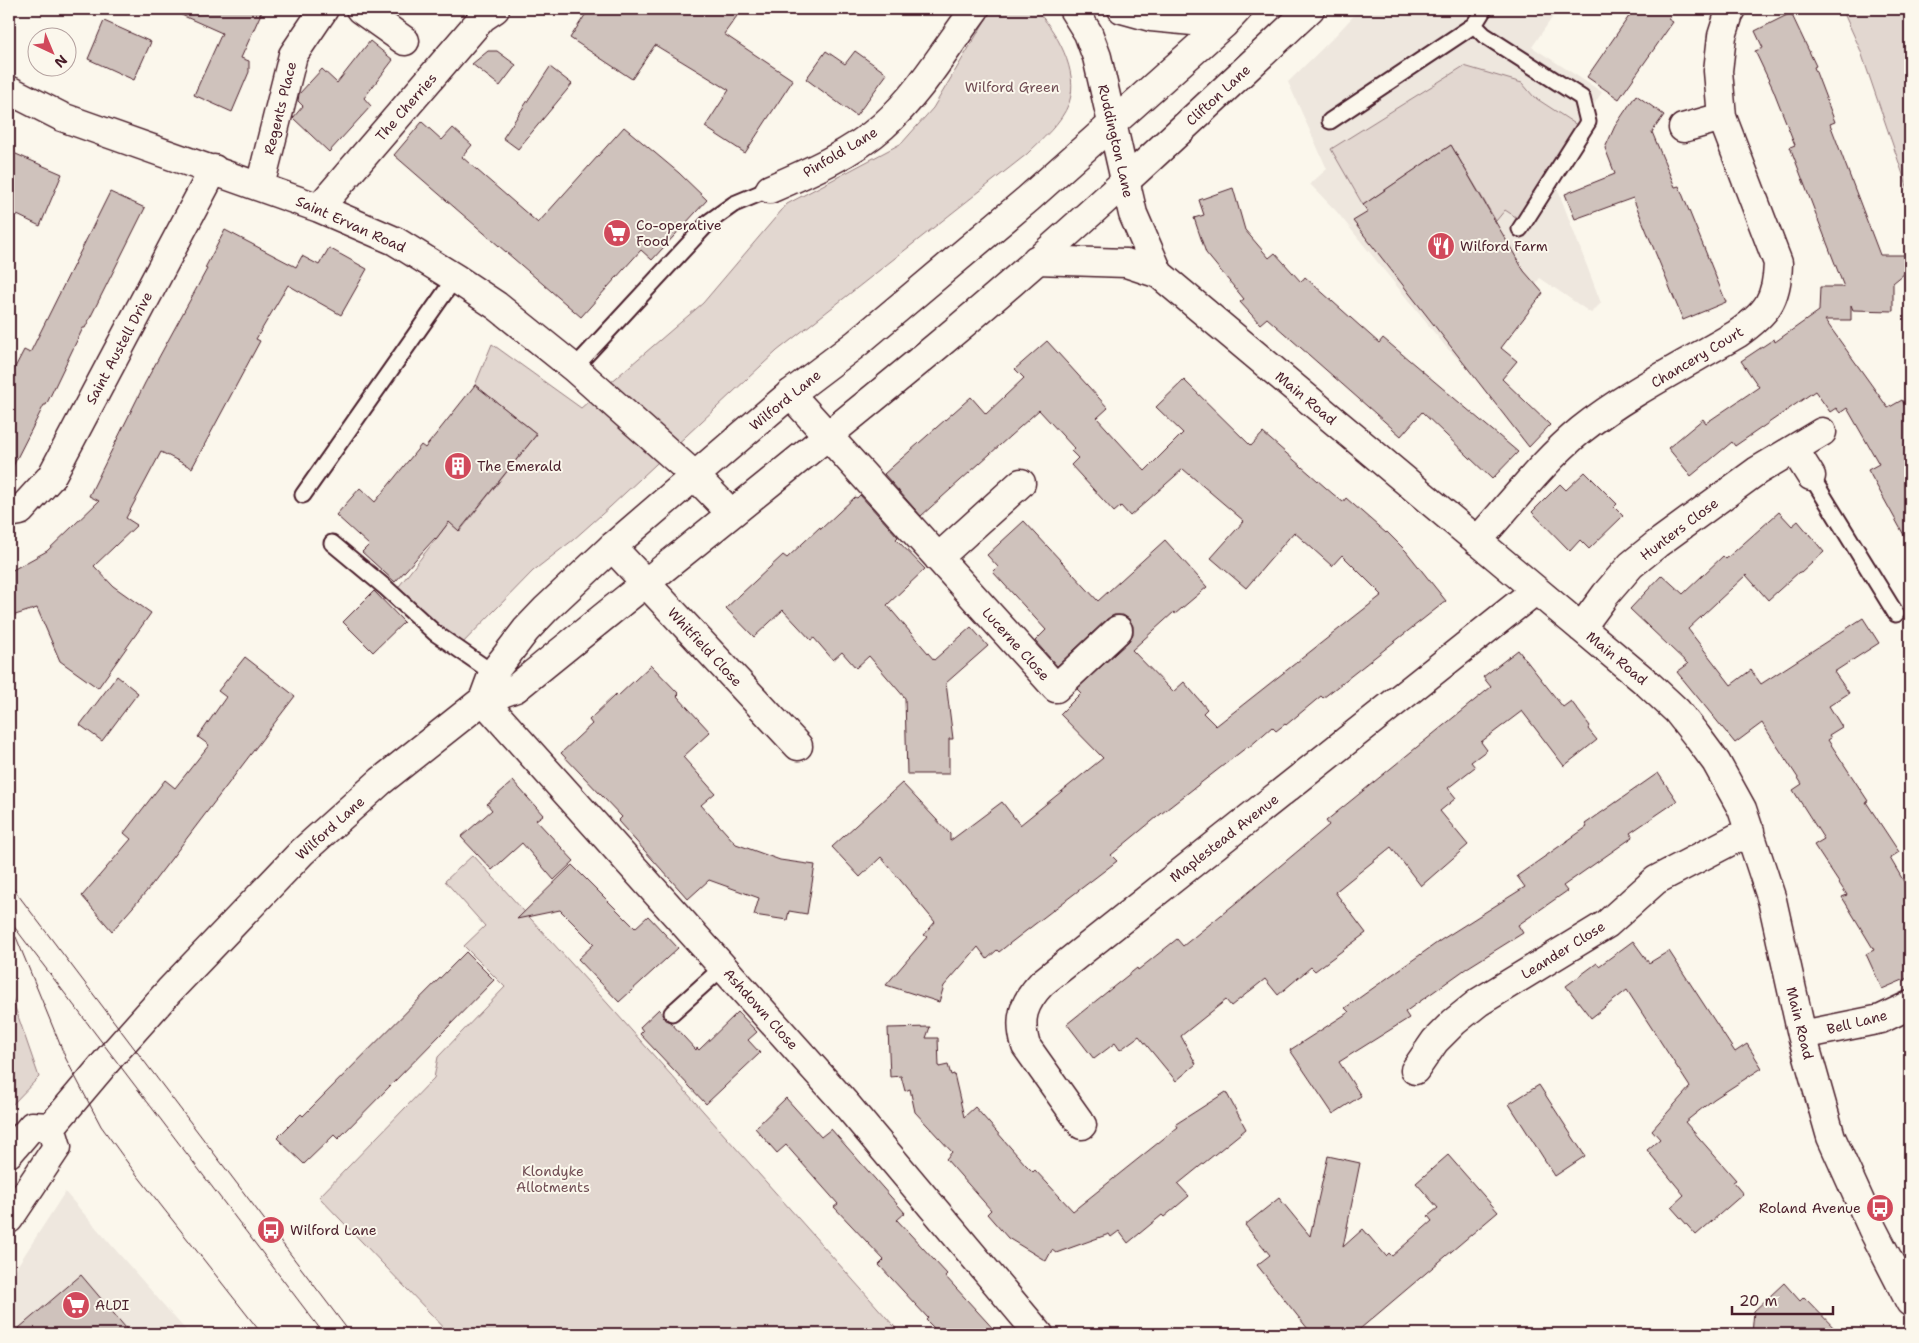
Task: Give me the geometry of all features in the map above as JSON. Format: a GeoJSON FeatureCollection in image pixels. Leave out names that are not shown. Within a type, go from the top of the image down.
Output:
{"type":"FeatureCollection","features":[{"type":"Feature","properties":{"kind":"street","name":"Regents Place"},"geometry":{"type":"LineString","coordinates":[[260,186],[293,55],[324,9]]}},
{"type":"Feature","properties":{"kind":"street"},"geometry":{"type":"LineString","coordinates":[[360,9],[405,41]]}},
{"type":"Feature","properties":{"kind":"street","name":"The Cherries"},"geometry":{"type":"LineString","coordinates":[[320,208],[483,17],[495,9]]}},
{"type":"Feature","properties":{"kind":"street","name":"Pinfold Lane"},"geometry":{"type":"LineString","coordinates":[[770,189],[813,170],[861,142],[883,126],[912,95],[975,9]]}},
{"type":"Feature","properties":{"kind":"street","name":"Ruddington Lane"},"geometry":{"type":"LineString","coordinates":[[1073,9],[1088,33],[1094,49],[1133,214],[1159,274]]}},
{"type":"Feature","properties":{"kind":"street"},"geometry":{"type":"LineString","coordinates":[[1122,9],[1151,18],[1231,17]]}},
{"type":"Feature","properties":{"kind":"street","name":"Clifton Lane"},"geometry":{"type":"LineString","coordinates":[[1125,180],[1310,9]]}},
{"type":"Feature","properties":{"kind":"street","name":"Chancery Court"},"geometry":{"type":"LineString","coordinates":[[1477,541],[1554,455],[1581,430],[1609,409],[1737,334],[1756,321],[1770,302],[1777,284],[1778,263],[1722,117],[1718,71],[1722,36],[1732,9]]}},
{"type":"Feature","properties":{"kind":"street"},"geometry":{"type":"LineString","coordinates":[[1112,123],[1231,17]]}},
{"type":"Feature","properties":{"kind":"street","name":"Saint Ervan Road"},"geometry":{"type":"LineString","coordinates":[[9,90],[62,117],[214,169],[320,208],[395,241],[497,306],[574,368],[694,475],[730,513]]}},
{"type":"Feature","properties":{"kind":"street"},"geometry":{"type":"LineString","coordinates":[[1683,128],[1722,117]]}},
{"type":"Feature","properties":{"kind":"street","name":"Wilford Lane"},"geometry":{"type":"LineString","coordinates":[[483,700],[493,673],[526,630],[612,547],[790,394],[856,344],[1028,199],[1112,123]]}},
{"type":"Feature","properties":{"kind":"street","name":"Saint Austell Drive"},"geometry":{"type":"LineString","coordinates":[[9,513],[20,511],[51,477],[214,169]]}},
{"type":"Feature","properties":{"kind":"street","name":"Wilford Lane"},"geometry":{"type":"LineString","coordinates":[[51,1127],[169,991],[302,852],[381,782],[483,700],[516,688],[937,346],[1125,180]]}},
{"type":"Feature","properties":{"kind":"street","name":"Main Road"},"geometry":{"type":"LineString","coordinates":[[1036,260],[1126,262],[1159,274],[1647,683],[1683,719],[1716,762],[1742,810],[1772,900],[1802,1035],[1831,1137],[1872,1228],[1910,1302]]}},
{"type":"Feature","properties":{"kind":"street","name":"Lucerne Close"},"geometry":{"type":"LineString","coordinates":[[790,394],[1056,688],[1118,630]]}},
{"type":"Feature","properties":{"kind":"street","name":"Hunters Close"},"geometry":{"type":"LineString","coordinates":[[1581,628],[1606,594],[1631,565],[1757,471],[1822,432]]}},
{"type":"Feature","properties":{"kind":"street"},"geometry":{"type":"LineString","coordinates":[[1794,448],[1811,476]]}},
{"type":"Feature","properties":{"kind":"street"},"geometry":{"type":"LineString","coordinates":[[938,558],[1021,483]]}},
{"type":"Feature","properties":{"kind":"street","name":"Whitfield Close"},"geometry":{"type":"LineString","coordinates":[[612,547],[798,746]]}},
{"type":"Feature","properties":{"kind":"street","name":"Maplestead Avenue"},"geometry":{"type":"LineString","coordinates":[[1082,1125],[1026,1046],[1022,1031],[1023,1012],[1030,996],[1050,976],[1536,590]]}},
{"type":"Feature","properties":{"kind":"street","name":"Ashdown Close"},"geometry":{"type":"LineString","coordinates":[[483,700],[845,1103],[1031,1331]]}},
{"type":"Feature","properties":{"kind":"street","name":"Leander Close"},"geometry":{"type":"LineString","coordinates":[[1415,1070],[1435,1041],[1454,1022],[1479,1002],[1607,924],[1656,880],[1750,831]]}},
{"type":"Feature","properties":{"kind":"street","name":"Bell Lane"},"geometry":{"type":"LineString","coordinates":[[1802,1035],[1881,1018],[1910,1005]]}},
{"type":"Feature","properties":{"kind":"street"},"geometry":{"type":"LineString","coordinates":[[9,1153],[32,1126],[51,1127],[57,1147],[12,1213]]}},
{"type":"Feature","properties":{"kind":"lane"},"geometry":{"type":"LineString","coordinates":[[1330,122],[1474,25],[1484,9]]}},
{"type":"Feature","properties":{"kind":"lane"},"geometry":{"type":"LineString","coordinates":[[1474,25],[1484,35],[1582,98],[1588,122],[1520,229]]}},
{"type":"Feature","properties":{"kind":"lane"},"geometry":{"type":"LineString","coordinates":[[574,368],[710,221],[734,204],[770,189]]}},
{"type":"Feature","properties":{"kind":"lane"},"geometry":{"type":"LineString","coordinates":[[302,495],[455,278]]}},
{"type":"Feature","properties":{"kind":"lane"},"geometry":{"type":"LineString","coordinates":[[1811,476],[1896,614]]}},
{"type":"Feature","properties":{"kind":"lane"},"geometry":{"type":"LineString","coordinates":[[332,542],[435,633],[493,673]]}},
{"type":"Feature","properties":{"kind":"lane"},"geometry":{"type":"LineString","coordinates":[[672,1013],[723,967]]}},
{"type":"Feature","properties":{"kind":"shaded area"},"geometry":{"type":"Polygon","coordinates":[[[1360,9],[1558,9],[1532,47],[1602,92],[1551,172],[1601,303],[1591,313],[1540,278],[1469,370],[1446,347],[1337,212],[1310,184],[1327,169],[1288,82],[1360,9]]]}},
{"type":"Feature","properties":{"kind":"shaded area"},"geometry":{"type":"Polygon","coordinates":[[[65,1192],[189,1334],[9,1334],[9,1279],[65,1192]]]}},
{"type":"Feature","properties":{"kind":"green space","name":"Wilford Green"},"geometry":{"type":"Polygon","coordinates":[[[992,9],[1035,9],[1051,28],[1064,52],[1069,65],[1072,91],[1066,111],[1045,137],[1027,154],[777,351],[610,507],[573,540],[533,571],[456,650],[393,594],[449,522],[460,531],[537,434],[475,385],[492,344],[581,408],[703,303],[787,204],[902,143],[933,108],[992,9]]]}},
{"type":"Feature","properties":{"kind":"green space"},"geometry":{"type":"Polygon","coordinates":[[[1842,9],[1910,9],[1910,195],[1860,49],[1842,9]]]}},
{"type":"Feature","properties":{"kind":"green space"},"geometry":{"type":"Polygon","coordinates":[[[1464,66],[1522,83],[1534,97],[1580,127],[1522,221],[1505,210],[1496,221],[1451,145],[1363,205],[1331,149],[1464,66]]]}},
{"type":"Feature","properties":{"kind":"green space","name":"Klondyke Allotments"},"geometry":{"type":"Polygon","coordinates":[[[473,855],[901,1334],[450,1334],[319,1197],[434,1078],[438,1057],[505,987],[464,946],[485,926],[445,881],[473,855]]]}},
{"type":"Feature","properties":{"kind":"green space"},"geometry":{"type":"Polygon","coordinates":[[[9,990],[39,1077],[9,1108],[9,990]]]}},
{"type":"Feature","properties":{"kind":"building"},"geometry":{"type":"Polygon","coordinates":[[[168,9],[263,9],[241,58],[249,61],[249,72],[232,112],[194,95],[222,33],[168,9]]]}},
{"type":"Feature","properties":{"kind":"building"},"geometry":{"type":"Polygon","coordinates":[[[589,9],[742,9],[724,34],[793,80],[745,153],[705,127],[729,90],[655,45],[632,79],[570,38],[589,9]]]}},
{"type":"Feature","properties":{"kind":"building"},"geometry":{"type":"Polygon","coordinates":[[[1634,9],[1675,9],[1668,19],[1673,22],[1619,99],[1587,77],[1634,9]]]}},
{"type":"Feature","properties":{"kind":"building"},"geometry":{"type":"Polygon","coordinates":[[[1791,13],[1816,66],[1814,67],[1835,122],[1830,124],[1880,255],[1910,255],[1910,269],[1893,283],[1893,311],[1853,310],[1851,305],[1851,320],[1825,320],[1888,408],[1902,400],[1910,415],[1910,546],[1868,470],[1879,464],[1847,408],[1840,413],[1836,408],[1830,412],[1815,391],[1735,446],[1732,442],[1691,476],[1668,448],[1703,419],[1706,423],[1759,387],[1741,361],[1774,339],[1775,342],[1819,311],[1820,287],[1844,287],[1790,147],[1795,145],[1773,89],[1755,51],[1763,48],[1755,31],[1791,13]]]}},
{"type":"Feature","properties":{"kind":"building"},"geometry":{"type":"Polygon","coordinates":[[[104,21],[151,42],[134,80],[88,59],[104,21]]]}},
{"type":"Feature","properties":{"kind":"building"},"geometry":{"type":"Polygon","coordinates":[[[370,41],[393,60],[364,98],[371,106],[329,152],[293,118],[303,106],[298,101],[299,94],[322,69],[337,83],[370,41]]]}},
{"type":"Feature","properties":{"kind":"building"},"geometry":{"type":"Polygon","coordinates":[[[488,51],[497,51],[516,65],[500,86],[472,64],[488,51]]]}},
{"type":"Feature","properties":{"kind":"building"},"geometry":{"type":"Polygon","coordinates":[[[826,51],[845,64],[855,51],[887,74],[856,116],[806,79],[826,51]]]}},
{"type":"Feature","properties":{"kind":"building"},"geometry":{"type":"Polygon","coordinates":[[[550,67],[572,84],[518,149],[503,138],[550,67]]]}},
{"type":"Feature","properties":{"kind":"building"},"geometry":{"type":"Polygon","coordinates":[[[1636,95],[1664,115],[1652,132],[1675,187],[1679,186],[1726,302],[1683,320],[1633,198],[1575,219],[1565,194],[1615,174],[1605,148],[1615,126],[1636,95]]]}},
{"type":"Feature","properties":{"kind":"building","name":"Co-operative Food"},"geometry":{"type":"Polygon","coordinates":[[[422,122],[442,140],[453,128],[472,145],[462,157],[538,223],[624,127],[679,173],[707,200],[652,260],[641,250],[581,317],[394,155],[422,122]]]}},
{"type":"Feature","properties":{"kind":"building","name":"Wilford Farm"},"geometry":{"type":"Polygon","coordinates":[[[1451,145],[1524,271],[1543,293],[1501,348],[1517,361],[1502,379],[1550,425],[1529,447],[1353,221],[1368,212],[1363,205],[1451,145]]]}},
{"type":"Feature","properties":{"kind":"building"},"geometry":{"type":"Polygon","coordinates":[[[9,151],[62,174],[40,226],[9,211],[9,151]]]}},
{"type":"Feature","properties":{"kind":"building"},"geometry":{"type":"Polygon","coordinates":[[[1233,188],[1245,230],[1269,258],[1275,253],[1301,282],[1305,277],[1379,343],[1383,338],[1518,452],[1492,479],[1422,412],[1401,436],[1267,318],[1260,324],[1240,302],[1244,299],[1206,253],[1194,218],[1204,215],[1199,200],[1233,188]]]}},
{"type":"Feature","properties":{"kind":"building"},"geometry":{"type":"Polygon","coordinates":[[[110,192],[145,208],[85,328],[83,328],[46,405],[44,405],[9,474],[9,379],[24,350],[30,353],[110,192]]]}},
{"type":"Feature","properties":{"kind":"building"},"geometry":{"type":"Polygon","coordinates":[[[225,230],[296,267],[302,256],[319,265],[329,248],[367,269],[341,315],[288,285],[256,339],[260,341],[192,468],[161,452],[126,518],[137,525],[94,566],[113,586],[151,613],[98,688],[60,661],[37,608],[9,617],[9,572],[47,551],[99,501],[89,496],[145,383],[207,269],[205,268],[225,230]]]}},
{"type":"Feature","properties":{"kind":"building"},"geometry":{"type":"Polygon","coordinates":[[[1047,341],[1108,408],[1097,418],[1145,471],[1183,433],[1156,407],[1184,380],[1251,446],[1263,433],[1343,502],[1346,498],[1387,532],[1406,551],[1446,601],[1323,698],[1321,696],[1276,731],[1272,727],[1248,748],[1157,817],[1111,855],[1117,861],[999,952],[997,950],[987,959],[978,947],[944,986],[939,1002],[886,985],[927,937],[924,935],[935,922],[881,857],[860,877],[832,847],[902,783],[950,834],[950,841],[1002,802],[1020,825],[1103,758],[1060,714],[1081,693],[1077,689],[1129,641],[1133,634],[1133,626],[1129,619],[1123,615],[1114,615],[1107,619],[1057,666],[1035,641],[1046,630],[993,572],[998,567],[987,555],[1024,521],[1098,601],[1165,540],[1207,587],[1175,614],[1174,612],[1132,650],[1173,692],[1184,682],[1207,709],[1203,713],[1216,726],[1382,595],[1342,555],[1332,566],[1294,532],[1246,588],[1211,558],[1244,521],[1183,469],[1130,516],[1121,506],[1114,512],[1071,465],[1078,458],[1071,451],[1074,448],[1039,410],[921,516],[884,474],[971,397],[986,414],[1024,378],[1015,369],[1047,341]]]}},
{"type":"Feature","properties":{"kind":"building","name":"The Emerald"},"geometry":{"type":"Polygon","coordinates":[[[475,385],[537,434],[459,531],[449,522],[436,539],[395,582],[362,552],[369,545],[336,515],[360,488],[375,502],[421,445],[425,448],[475,385]]]}},
{"type":"Feature","properties":{"kind":"building"},"geometry":{"type":"Polygon","coordinates":[[[1585,472],[1617,504],[1614,507],[1623,516],[1589,549],[1580,540],[1570,551],[1532,512],[1560,484],[1566,490],[1585,472]]]}},
{"type":"Feature","properties":{"kind":"building"},"geometry":{"type":"Polygon","coordinates":[[[860,495],[898,537],[896,539],[925,569],[887,605],[934,660],[971,627],[988,646],[946,683],[953,739],[949,739],[949,774],[907,774],[905,698],[869,656],[856,668],[842,652],[833,660],[814,638],[811,640],[783,610],[754,637],[726,608],[783,555],[787,558],[820,527],[821,529],[855,497],[857,498],[860,495]]]}},
{"type":"Feature","properties":{"kind":"building"},"geometry":{"type":"Polygon","coordinates":[[[1779,512],[1792,526],[1798,521],[1824,552],[1768,600],[1746,575],[1688,629],[1731,685],[1751,670],[1761,684],[1863,618],[1879,643],[1834,672],[1849,693],[1829,706],[1842,727],[1829,735],[1831,738],[1828,740],[1899,852],[1890,858],[1910,892],[1910,977],[1882,989],[1866,954],[1874,950],[1842,897],[1847,895],[1814,845],[1824,839],[1793,790],[1802,784],[1762,723],[1735,743],[1677,672],[1688,664],[1630,609],[1662,575],[1683,594],[1723,556],[1726,559],[1779,512]]]}},
{"type":"Feature","properties":{"kind":"building"},"geometry":{"type":"Polygon","coordinates":[[[374,591],[404,622],[373,652],[343,622],[374,591]]]}},
{"type":"Feature","properties":{"kind":"building"},"geometry":{"type":"Polygon","coordinates":[[[1518,650],[1563,707],[1571,701],[1590,726],[1588,729],[1597,740],[1564,766],[1522,711],[1481,742],[1487,750],[1471,762],[1475,767],[1448,788],[1456,798],[1440,811],[1468,845],[1421,886],[1391,847],[1335,892],[1366,933],[1315,971],[1311,967],[1278,995],[1265,979],[1231,1006],[1226,1000],[1181,1036],[1196,1064],[1176,1081],[1139,1036],[1120,1050],[1115,1043],[1094,1059],[1067,1024],[1137,968],[1138,970],[1177,939],[1183,946],[1237,902],[1329,825],[1326,821],[1491,687],[1483,677],[1518,650]]]}},
{"type":"Feature","properties":{"kind":"building"},"geometry":{"type":"Polygon","coordinates":[[[245,657],[295,696],[146,892],[112,931],[82,896],[131,839],[124,833],[165,780],[175,788],[209,745],[198,737],[226,697],[218,691],[245,657]]]}},
{"type":"Feature","properties":{"kind":"building"},"geometry":{"type":"Polygon","coordinates":[[[651,665],[679,694],[677,696],[710,732],[683,757],[715,793],[701,805],[736,844],[780,860],[815,865],[807,914],[789,911],[787,920],[754,915],[759,898],[709,880],[688,899],[618,821],[622,817],[561,753],[592,724],[589,720],[616,694],[618,696],[651,665]]]}},
{"type":"Feature","properties":{"kind":"building"},"geometry":{"type":"Polygon","coordinates":[[[117,676],[138,693],[102,741],[80,725],[117,676]]]}},
{"type":"Feature","properties":{"kind":"building"},"geometry":{"type":"Polygon","coordinates":[[[1658,773],[1677,801],[1630,833],[1633,837],[1563,886],[1567,891],[1518,925],[1523,933],[1467,968],[1405,1012],[1409,1018],[1339,1062],[1361,1096],[1333,1114],[1290,1050],[1349,1012],[1345,1008],[1441,940],[1525,887],[1517,876],[1587,827],[1585,824],[1658,773]]]}},
{"type":"Feature","properties":{"kind":"building"},"geometry":{"type":"Polygon","coordinates":[[[513,781],[543,815],[536,820],[574,861],[554,880],[522,843],[492,870],[461,837],[492,810],[487,804],[513,781]]]}},
{"type":"Feature","properties":{"kind":"building"},"geometry":{"type":"Polygon","coordinates":[[[572,865],[635,928],[648,916],[678,948],[619,1002],[578,959],[594,944],[560,910],[517,919],[572,865]]]}},
{"type":"Feature","properties":{"kind":"building"},"geometry":{"type":"Polygon","coordinates":[[[1633,941],[1649,963],[1669,951],[1735,1052],[1747,1044],[1762,1068],[1714,1099],[1685,1122],[1736,1180],[1733,1182],[1743,1194],[1696,1235],[1671,1207],[1684,1195],[1647,1150],[1660,1139],[1652,1130],[1690,1087],[1627,990],[1591,1018],[1566,986],[1597,963],[1599,966],[1633,941]]]}},
{"type":"Feature","properties":{"kind":"building"},"geometry":{"type":"Polygon","coordinates":[[[466,952],[494,980],[338,1139],[334,1135],[304,1164],[277,1138],[301,1114],[303,1116],[466,952]]]}},
{"type":"Feature","properties":{"kind":"building"},"geometry":{"type":"Polygon","coordinates":[[[659,1009],[665,1020],[670,1022],[696,1050],[697,1048],[699,1050],[738,1012],[757,1032],[748,1040],[760,1053],[706,1104],[640,1034],[643,1031],[640,1027],[659,1009]]]}},
{"type":"Feature","properties":{"kind":"building"},"geometry":{"type":"Polygon","coordinates":[[[930,1027],[926,1038],[938,1038],[939,1067],[948,1065],[951,1075],[954,1074],[964,1117],[975,1107],[1025,1164],[1033,1172],[1035,1170],[1073,1211],[1178,1127],[1176,1124],[1226,1092],[1246,1129],[1178,1184],[1189,1196],[1128,1243],[1119,1231],[1111,1237],[1109,1234],[1056,1253],[1052,1250],[1046,1261],[1008,1238],[987,1214],[991,1210],[946,1159],[952,1152],[915,1112],[910,1089],[905,1091],[901,1076],[890,1077],[888,1028],[930,1027]]]}},
{"type":"Feature","properties":{"kind":"building"},"geometry":{"type":"Polygon","coordinates":[[[1539,1085],[1585,1156],[1555,1176],[1509,1104],[1539,1085]]]}},
{"type":"Feature","properties":{"kind":"building"},"geometry":{"type":"Polygon","coordinates":[[[786,1098],[821,1137],[831,1129],[905,1213],[897,1220],[947,1274],[945,1276],[998,1334],[940,1334],[926,1320],[928,1318],[879,1265],[884,1260],[834,1207],[838,1204],[786,1145],[777,1153],[755,1128],[786,1098]]]}},
{"type":"Feature","properties":{"kind":"building"},"geometry":{"type":"Polygon","coordinates":[[[1448,1155],[1498,1212],[1354,1334],[1312,1334],[1257,1265],[1270,1255],[1245,1225],[1279,1198],[1310,1236],[1328,1156],[1360,1163],[1343,1247],[1363,1229],[1386,1256],[1389,1253],[1392,1256],[1432,1221],[1428,1216],[1438,1208],[1416,1183],[1448,1155]]]}},
{"type":"Feature","properties":{"kind":"building","name":"ALDI"},"geometry":{"type":"Polygon","coordinates":[[[81,1275],[131,1334],[12,1334],[81,1275]]]}},
{"type":"Feature","properties":{"kind":"building"},"geometry":{"type":"Polygon","coordinates":[[[1784,1283],[1800,1301],[1804,1297],[1840,1334],[1752,1334],[1754,1311],[1784,1283]]]}},
{"type":"Feature","properties":{"kind":"tram line"},"geometry":{"type":"LineString","coordinates":[[9,883],[351,1334]]}},
{"type":"Feature","properties":{"kind":"tram line"},"geometry":{"type":"LineString","coordinates":[[9,920],[324,1334]]}},
{"type":"Feature","properties":{"kind":"tram line"},"geometry":{"type":"LineString","coordinates":[[16,937],[66,1059],[101,1126],[130,1166],[262,1334]]}},
{"type":"Feature","properties":{"kind":"place","name":"Co-operative Food"},"geometry":{"type":"Point","coordinates":[617,233]}},
{"type":"Feature","properties":{"kind":"place","name":"Wilford Farm"},"geometry":{"type":"Point","coordinates":[1441,246]}},
{"type":"Feature","properties":{"kind":"place","name":"The Emerald"},"geometry":{"type":"Point","coordinates":[458,466]}},
{"type":"Feature","properties":{"kind":"place","name":"Roland Avenue"},"geometry":{"type":"Point","coordinates":[1880,1208]}},
{"type":"Feature","properties":{"kind":"place","name":"Wilford Lane"},"geometry":{"type":"Point","coordinates":[271,1230]}},
{"type":"Feature","properties":{"kind":"place","name":"ALDI"},"geometry":{"type":"Point","coordinates":[76,1305]}}]}
